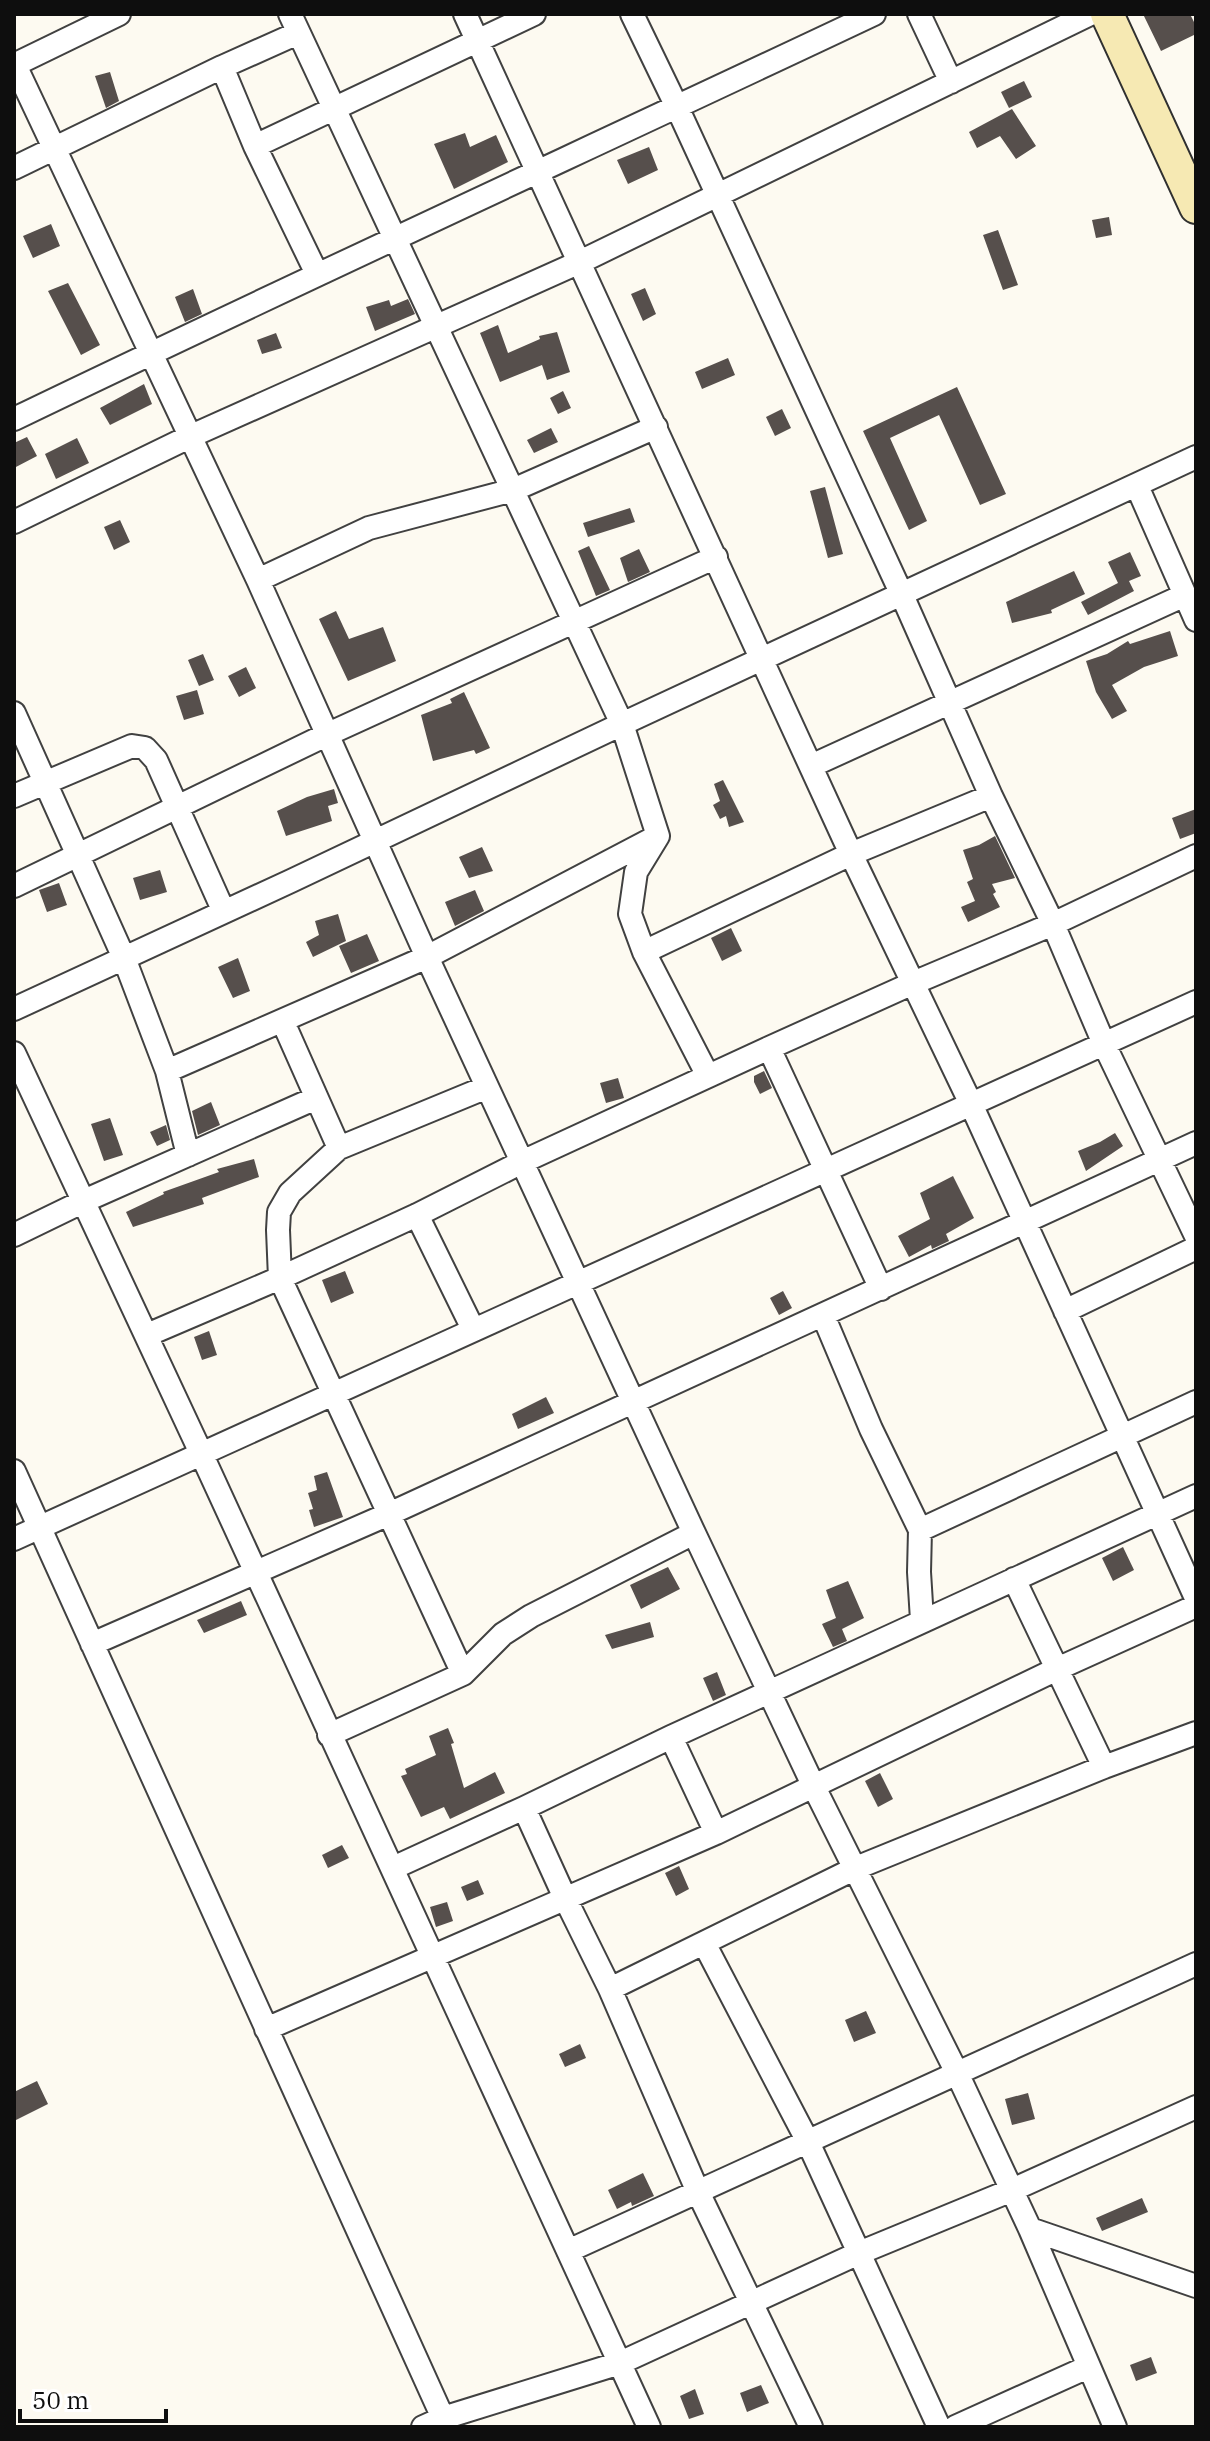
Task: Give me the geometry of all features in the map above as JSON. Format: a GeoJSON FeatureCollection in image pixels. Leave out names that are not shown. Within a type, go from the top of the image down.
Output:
{"type":"FeatureCollection","features":[{"type":"Feature","properties":{"kind":"main road"},"geometry":{"type":"LineString","coordinates":[[1107,14],[1187,164],[1196,207]]}},
{"type":"Feature","properties":{"kind":"street"},"geometry":{"type":"LineString","coordinates":[[119,14],[14,65],[258,580],[576,1282],[814,1787],[1012,2190],[1115,2427]]}},
{"type":"Feature","properties":{"kind":"street"},"geometry":{"type":"LineString","coordinates":[[465,14],[911,984],[971,1104],[1196,1598]]}},
{"type":"Feature","properties":{"kind":"street"},"geometry":{"type":"LineString","coordinates":[[255,146],[534,14]]}},
{"type":"Feature","properties":{"kind":"street"},"geometry":{"type":"LineString","coordinates":[[632,14],[902,595],[991,796],[1053,924],[1104,1044],[1196,1236]]}},
{"type":"Feature","properties":{"kind":"street"},"geometry":{"type":"LineString","coordinates":[[14,419],[874,14]]}},
{"type":"Feature","properties":{"kind":"street"},"geometry":{"type":"LineString","coordinates":[[919,14],[951,82]]}},
{"type":"Feature","properties":{"kind":"street"},"geometry":{"type":"LineString","coordinates":[[14,522],[189,437],[580,262],[1090,14]]}},
{"type":"Feature","properties":{"kind":"street"},"geometry":{"type":"LineString","coordinates":[[14,168],[222,67],[294,23],[622,724],[658,836],[636,872],[630,914],[644,952],[708,1076]]}},
{"type":"Feature","properties":{"kind":"street"},"geometry":{"type":"LineString","coordinates":[[222,67],[255,146],[317,274]]}},
{"type":"Feature","properties":{"kind":"street"},"geometry":{"type":"LineString","coordinates":[[258,580],[369,528],[513,490],[656,427]]}},
{"type":"Feature","properties":{"kind":"street"},"geometry":{"type":"LineString","coordinates":[[14,1009],[1196,457]]}},
{"type":"Feature","properties":{"kind":"street"},"geometry":{"type":"LineString","coordinates":[[1137,486],[1196,620]]}},
{"type":"Feature","properties":{"kind":"street"},"geometry":{"type":"LineString","coordinates":[[14,886],[326,735],[716,557]]}},
{"type":"Feature","properties":{"kind":"street"},"geometry":{"type":"LineString","coordinates":[[811,766],[1185,595]]}},
{"type":"Feature","properties":{"kind":"street"},"geometry":{"type":"LineString","coordinates":[[14,713],[124,958],[167,1071],[188,1155]]}},
{"type":"Feature","properties":{"kind":"street"},"geometry":{"type":"LineString","coordinates":[[14,796],[132,746],[145,748],[156,760],[224,912]]}},
{"type":"Feature","properties":{"kind":"street"},"geometry":{"type":"LineString","coordinates":[[644,952],[851,854],[991,796]]}},
{"type":"Feature","properties":{"kind":"street"},"geometry":{"type":"LineString","coordinates":[[167,1071],[427,957],[658,836]]}},
{"type":"Feature","properties":{"kind":"street"},"geometry":{"type":"LineString","coordinates":[[147,1335],[280,1278],[708,1076],[1053,924],[1196,856]]}},
{"type":"Feature","properties":{"kind":"street"},"geometry":{"type":"LineString","coordinates":[[14,1539],[1196,1002]]}},
{"type":"Feature","properties":{"kind":"street"},"geometry":{"type":"LineString","coordinates":[[283,1022],[339,1148]]}},
{"type":"Feature","properties":{"kind":"street"},"geometry":{"type":"LineString","coordinates":[[769,1048],[881,1289]]}},
{"type":"Feature","properties":{"kind":"street"},"geometry":{"type":"LineString","coordinates":[[14,1053],[257,1573],[649,2427]]}},
{"type":"Feature","properties":{"kind":"street"},"geometry":{"type":"LineString","coordinates":[[463,1674],[280,1278],[278,1230],[279,1212],[290,1193],[339,1148],[487,1087]]}},
{"type":"Feature","properties":{"kind":"street"},"geometry":{"type":"LineString","coordinates":[[14,1235],[316,1098]]}},
{"type":"Feature","properties":{"kind":"street"},"geometry":{"type":"LineString","coordinates":[[92,1644],[389,1514],[1196,1143]]}},
{"type":"Feature","properties":{"kind":"street"},"geometry":{"type":"LineString","coordinates":[[417,1215],[473,1329]]}},
{"type":"Feature","properties":{"kind":"street"},"geometry":{"type":"LineString","coordinates":[[1065,1311],[1196,1248]]}},
{"type":"Feature","properties":{"kind":"street"},"geometry":{"type":"LineString","coordinates":[[823,1315],[871,1429],[920,1530],[922,1620]]}},
{"type":"Feature","properties":{"kind":"street"},"geometry":{"type":"LineString","coordinates":[[920,1530],[1196,1402]]}},
{"type":"Feature","properties":{"kind":"street"},"geometry":{"type":"LineString","coordinates":[[14,1471],[266,2029],[438,2424],[620,2363],[859,2253],[1012,2190],[1196,2107]]}},
{"type":"Feature","properties":{"kind":"street"},"geometry":{"type":"LineString","coordinates":[[393,1868],[922,1620],[1196,1496]]}},
{"type":"Feature","properties":{"kind":"street"},"geometry":{"type":"LineString","coordinates":[[329,1735],[463,1674],[503,1634],[531,1616],[694,1533]]}},
{"type":"Feature","properties":{"kind":"street"},"geometry":{"type":"LineString","coordinates":[[1014,1579],[1104,1767]]}},
{"type":"Feature","properties":{"kind":"street"},"geometry":{"type":"LineString","coordinates":[[266,2029],[716,1833],[1057,1669],[1196,1606]]}},
{"type":"Feature","properties":{"kind":"street"},"geometry":{"type":"LineString","coordinates":[[610,1989],[856,1868],[1196,1733]]}},
{"type":"Feature","properties":{"kind":"street"},"geometry":{"type":"LineString","coordinates":[[671,1737],[716,1833]]}},
{"type":"Feature","properties":{"kind":"street"},"geometry":{"type":"LineString","coordinates":[[524,1808],[610,1989],[698,2192],[811,2427]]}},
{"type":"Feature","properties":{"kind":"street"},"geometry":{"type":"LineString","coordinates":[[704,1943],[807,2140],[939,2427]]}},
{"type":"Feature","properties":{"kind":"street"},"geometry":{"type":"LineString","coordinates":[[568,2251],[807,2140],[1195,1968]]}},
{"type":"Feature","properties":{"kind":"street"},"geometry":{"type":"LineString","coordinates":[[1030,2229],[1196,2286]]}},
{"type":"Feature","properties":{"kind":"street"},"geometry":{"type":"LineString","coordinates":[[955,2427],[1088,2367]]}},
{"type":"Feature","properties":{"kind":"building"},"geometry":{"type":"Polygon","coordinates":[[[1143,14],[1190,14],[1196,34],[1161,51],[1143,14]]]}},
{"type":"Feature","properties":{"kind":"building"},"geometry":{"type":"Polygon","coordinates":[[[110,72],[119,101],[106,108],[95,76],[110,72]]]}},
{"type":"Feature","properties":{"kind":"building"},"geometry":{"type":"Polygon","coordinates":[[[1024,81],[1032,97],[1009,108],[1001,92],[1024,81]]]}},
{"type":"Feature","properties":{"kind":"building"},"geometry":{"type":"Polygon","coordinates":[[[1012,109],[1036,146],[1016,159],[1000,136],[977,148],[969,132],[1012,109]]]}},
{"type":"Feature","properties":{"kind":"building"},"geometry":{"type":"Polygon","coordinates":[[[465,133],[470,147],[496,135],[508,162],[454,189],[434,144],[465,133]]]}},
{"type":"Feature","properties":{"kind":"building"},"geometry":{"type":"Polygon","coordinates":[[[649,147],[658,170],[628,184],[617,160],[649,147]]]}},
{"type":"Feature","properties":{"kind":"building"},"geometry":{"type":"Polygon","coordinates":[[[1109,217],[1112,235],[1096,238],[1092,220],[1109,217]]]}},
{"type":"Feature","properties":{"kind":"building"},"geometry":{"type":"Polygon","coordinates":[[[51,224],[60,246],[33,258],[23,236],[51,224]]]}},
{"type":"Feature","properties":{"kind":"building"},"geometry":{"type":"Polygon","coordinates":[[[998,230],[1018,285],[1003,290],[983,235],[998,230]]]}},
{"type":"Feature","properties":{"kind":"building"},"geometry":{"type":"Polygon","coordinates":[[[68,283],[100,345],[81,355],[48,291],[68,283]]]}},
{"type":"Feature","properties":{"kind":"building"},"geometry":{"type":"Polygon","coordinates":[[[645,288],[656,314],[643,321],[631,294],[645,288]]]}},
{"type":"Feature","properties":{"kind":"building"},"geometry":{"type":"Polygon","coordinates":[[[193,289],[202,314],[185,322],[175,297],[193,289]]]}},
{"type":"Feature","properties":{"kind":"building"},"geometry":{"type":"Polygon","coordinates":[[[408,299],[415,314],[375,331],[366,307],[389,300],[391,306],[408,299]]]}},
{"type":"Feature","properties":{"kind":"building"},"geometry":{"type":"Polygon","coordinates":[[[498,325],[508,353],[540,339],[539,336],[557,332],[570,372],[547,380],[542,365],[500,382],[480,333],[498,325]]]}},
{"type":"Feature","properties":{"kind":"building"},"geometry":{"type":"Polygon","coordinates":[[[276,333],[282,348],[262,354],[257,340],[276,333]]]}},
{"type":"Feature","properties":{"kind":"building"},"geometry":{"type":"Polygon","coordinates":[[[728,358],[735,375],[702,389],[695,372],[728,358]]]}},
{"type":"Feature","properties":{"kind":"building"},"geometry":{"type":"Polygon","coordinates":[[[144,384],[152,404],[110,425],[100,408],[144,384]]]}},
{"type":"Feature","properties":{"kind":"building"},"geometry":{"type":"Polygon","coordinates":[[[957,387],[1006,494],[980,505],[939,415],[890,438],[927,521],[909,530],[863,431],[957,387]]]}},
{"type":"Feature","properties":{"kind":"building"},"geometry":{"type":"Polygon","coordinates":[[[563,391],[571,408],[558,414],[550,398],[563,391]]]}},
{"type":"Feature","properties":{"kind":"building"},"geometry":{"type":"Polygon","coordinates":[[[782,409],[791,428],[775,436],[766,417],[782,409]]]}},
{"type":"Feature","properties":{"kind":"building"},"geometry":{"type":"Polygon","coordinates":[[[551,428],[558,442],[534,453],[527,440],[551,428]]]}},
{"type":"Feature","properties":{"kind":"building"},"geometry":{"type":"Polygon","coordinates":[[[27,437],[37,456],[14,468],[14,443],[27,437]]]}},
{"type":"Feature","properties":{"kind":"building"},"geometry":{"type":"Polygon","coordinates":[[[77,438],[89,463],[56,479],[45,454],[77,438]]]}},
{"type":"Feature","properties":{"kind":"building"},"geometry":{"type":"Polygon","coordinates":[[[825,487],[843,554],[828,558],[810,491],[825,487]]]}},
{"type":"Feature","properties":{"kind":"building"},"geometry":{"type":"Polygon","coordinates":[[[630,508],[635,522],[588,537],[583,523],[630,508]]]}},
{"type":"Feature","properties":{"kind":"building"},"geometry":{"type":"Polygon","coordinates":[[[120,520],[130,542],[114,550],[104,527],[120,520]]]}},
{"type":"Feature","properties":{"kind":"building"},"geometry":{"type":"Polygon","coordinates":[[[589,546],[610,590],[596,596],[578,551],[589,546]]]}},
{"type":"Feature","properties":{"kind":"building"},"geometry":{"type":"Polygon","coordinates":[[[639,549],[650,572],[628,582],[620,558],[639,549]]]}},
{"type":"Feature","properties":{"kind":"building"},"geometry":{"type":"Polygon","coordinates":[[[1130,552],[1141,576],[1129,581],[1134,591],[1088,615],[1081,602],[1118,583],[1108,562],[1130,552]]]}},
{"type":"Feature","properties":{"kind":"building"},"geometry":{"type":"Polygon","coordinates":[[[1074,571],[1085,594],[1051,610],[1052,613],[1012,623],[1006,602],[1074,571]]]}},
{"type":"Feature","properties":{"kind":"building"},"geometry":{"type":"Polygon","coordinates":[[[336,611],[349,639],[383,627],[396,661],[348,681],[319,619],[336,611]]]}},
{"type":"Feature","properties":{"kind":"building"},"geometry":{"type":"Polygon","coordinates":[[[1170,631],[1178,656],[1144,667],[1112,685],[1127,711],[1112,719],[1096,692],[1086,661],[1107,654],[1128,641],[1130,644],[1170,631]]]}},
{"type":"Feature","properties":{"kind":"building"},"geometry":{"type":"Polygon","coordinates":[[[203,654],[214,680],[199,686],[188,660],[203,654]]]}},
{"type":"Feature","properties":{"kind":"building"},"geometry":{"type":"Polygon","coordinates":[[[246,667],[256,688],[239,697],[228,676],[246,667]]]}},
{"type":"Feature","properties":{"kind":"building"},"geometry":{"type":"Polygon","coordinates":[[[197,690],[204,714],[184,720],[176,696],[197,690]]]}},
{"type":"Feature","properties":{"kind":"building"},"geometry":{"type":"Polygon","coordinates":[[[464,692],[490,748],[476,754],[474,750],[433,761],[421,715],[452,703],[450,699],[464,692]]]}},
{"type":"Feature","properties":{"kind":"building"},"geometry":{"type":"Polygon","coordinates":[[[723,780],[744,822],[729,827],[726,816],[720,819],[713,805],[720,801],[714,784],[723,780]]]}},
{"type":"Feature","properties":{"kind":"building"},"geometry":{"type":"Polygon","coordinates":[[[334,789],[338,803],[328,806],[332,821],[286,836],[277,811],[334,789]]]}},
{"type":"Feature","properties":{"kind":"building"},"geometry":{"type":"Polygon","coordinates":[[[1196,809],[1196,833],[1180,839],[1172,818],[1196,809]]]}},
{"type":"Feature","properties":{"kind":"building"},"geometry":{"type":"Polygon","coordinates":[[[995,836],[1015,878],[992,884],[1000,907],[968,922],[961,907],[975,901],[967,882],[973,879],[963,850],[995,836]]]}},
{"type":"Feature","properties":{"kind":"building"},"geometry":{"type":"Polygon","coordinates":[[[482,847],[493,871],[469,878],[459,857],[482,847]]]}},
{"type":"Feature","properties":{"kind":"building"},"geometry":{"type":"Polygon","coordinates":[[[160,870],[167,892],[140,900],[133,878],[160,870]]]}},
{"type":"Feature","properties":{"kind":"building"},"geometry":{"type":"Polygon","coordinates":[[[59,883],[67,905],[47,912],[39,890],[59,883]]]}},
{"type":"Feature","properties":{"kind":"building"},"geometry":{"type":"Polygon","coordinates":[[[475,890],[484,911],[455,926],[445,902],[475,890]]]}},
{"type":"Feature","properties":{"kind":"building"},"geometry":{"type":"Polygon","coordinates":[[[338,914],[346,941],[313,957],[306,942],[319,935],[315,921],[338,914]]]}},
{"type":"Feature","properties":{"kind":"building"},"geometry":{"type":"Polygon","coordinates":[[[731,928],[742,951],[722,961],[711,938],[731,928]]]}},
{"type":"Feature","properties":{"kind":"building"},"geometry":{"type":"Polygon","coordinates":[[[367,934],[379,961],[351,973],[339,946],[367,934]]]}},
{"type":"Feature","properties":{"kind":"building"},"geometry":{"type":"Polygon","coordinates":[[[238,958],[250,991],[233,998],[218,967],[238,958]]]}},
{"type":"Feature","properties":{"kind":"building"},"geometry":{"type":"Polygon","coordinates":[[[764,1071],[772,1088],[760,1094],[754,1076],[764,1071]]]}},
{"type":"Feature","properties":{"kind":"building"},"geometry":{"type":"Polygon","coordinates":[[[618,1078],[624,1098],[606,1103],[600,1083],[618,1078]]]}},
{"type":"Feature","properties":{"kind":"building"},"geometry":{"type":"Polygon","coordinates":[[[211,1102],[220,1125],[198,1135],[192,1111],[211,1102]]]}},
{"type":"Feature","properties":{"kind":"building"},"geometry":{"type":"Polygon","coordinates":[[[110,1118],[123,1155],[104,1161],[91,1124],[110,1118]]]}},
{"type":"Feature","properties":{"kind":"building"},"geometry":{"type":"Polygon","coordinates":[[[166,1125],[170,1140],[157,1146],[150,1132],[166,1125]]]}},
{"type":"Feature","properties":{"kind":"building"},"geometry":{"type":"Polygon","coordinates":[[[1115,1133],[1123,1146],[1086,1171],[1078,1151],[1115,1133]]]}},
{"type":"Feature","properties":{"kind":"building"},"geometry":{"type":"Polygon","coordinates":[[[254,1159],[259,1177],[202,1198],[204,1204],[133,1227],[126,1212],[163,1192],[219,1172],[217,1169],[254,1159]]]}},
{"type":"Feature","properties":{"kind":"building"},"geometry":{"type":"Polygon","coordinates":[[[953,1176],[974,1218],[946,1234],[949,1241],[932,1249],[931,1245],[909,1257],[898,1236],[930,1219],[920,1193],[953,1176]]]}},
{"type":"Feature","properties":{"kind":"building"},"geometry":{"type":"Polygon","coordinates":[[[345,1271],[354,1293],[331,1303],[322,1280],[345,1271]]]}},
{"type":"Feature","properties":{"kind":"building"},"geometry":{"type":"Polygon","coordinates":[[[783,1291],[792,1308],[779,1315],[770,1298],[783,1291]]]}},
{"type":"Feature","properties":{"kind":"building"},"geometry":{"type":"Polygon","coordinates":[[[209,1331],[217,1355],[202,1360],[194,1337],[209,1331]]]}},
{"type":"Feature","properties":{"kind":"building"},"geometry":{"type":"Polygon","coordinates":[[[546,1397],[554,1413],[518,1429],[512,1414],[546,1397]]]}},
{"type":"Feature","properties":{"kind":"building"},"geometry":{"type":"Polygon","coordinates":[[[327,1472],[343,1517],[314,1527],[308,1493],[317,1490],[314,1476],[327,1472]]]}},
{"type":"Feature","properties":{"kind":"building"},"geometry":{"type":"Polygon","coordinates":[[[1123,1547],[1134,1570],[1113,1581],[1102,1558],[1123,1547]]]}},
{"type":"Feature","properties":{"kind":"building"},"geometry":{"type":"Polygon","coordinates":[[[668,1567],[680,1589],[641,1609],[630,1585],[668,1567]]]}},
{"type":"Feature","properties":{"kind":"building"},"geometry":{"type":"Polygon","coordinates":[[[848,1581],[864,1618],[842,1629],[847,1641],[833,1647],[822,1624],[836,1618],[826,1590],[848,1581]]]}},
{"type":"Feature","properties":{"kind":"building"},"geometry":{"type":"Polygon","coordinates":[[[241,1601],[247,1615],[204,1633],[197,1620],[241,1601]]]}},
{"type":"Feature","properties":{"kind":"building"},"geometry":{"type":"Polygon","coordinates":[[[650,1622],[654,1637],[612,1649],[605,1635],[650,1622]]]}},
{"type":"Feature","properties":{"kind":"building"},"geometry":{"type":"Polygon","coordinates":[[[717,1672],[726,1695],[713,1701],[703,1678],[717,1672]]]}},
{"type":"Feature","properties":{"kind":"building"},"geometry":{"type":"Polygon","coordinates":[[[448,1728],[464,1788],[495,1772],[505,1793],[450,1819],[444,1807],[421,1817],[401,1776],[407,1774],[405,1769],[436,1755],[429,1736],[448,1728]]]}},
{"type":"Feature","properties":{"kind":"building"},"geometry":{"type":"Polygon","coordinates":[[[880,1773],[893,1799],[878,1807],[865,1781],[880,1773]]]}},
{"type":"Feature","properties":{"kind":"building"},"geometry":{"type":"Polygon","coordinates":[[[342,1845],[349,1858],[328,1868],[322,1855],[342,1845]]]}},
{"type":"Feature","properties":{"kind":"building"},"geometry":{"type":"Polygon","coordinates":[[[679,1866],[689,1889],[676,1896],[665,1873],[679,1866]]]}},
{"type":"Feature","properties":{"kind":"building"},"geometry":{"type":"Polygon","coordinates":[[[478,1880],[484,1894],[467,1901],[461,1887],[478,1880]]]}},
{"type":"Feature","properties":{"kind":"building"},"geometry":{"type":"Polygon","coordinates":[[[447,1902],[453,1921],[436,1927],[430,1907],[447,1902]]]}},
{"type":"Feature","properties":{"kind":"building"},"geometry":{"type":"Polygon","coordinates":[[[866,2011],[876,2033],[854,2042],[845,2020],[866,2011]]]}},
{"type":"Feature","properties":{"kind":"building"},"geometry":{"type":"Polygon","coordinates":[[[580,2044],[586,2058],[565,2067],[559,2054],[580,2044]]]}},
{"type":"Feature","properties":{"kind":"building"},"geometry":{"type":"Polygon","coordinates":[[[37,2081],[48,2104],[14,2121],[14,2092],[37,2081]]]}},
{"type":"Feature","properties":{"kind":"building"},"geometry":{"type":"Polygon","coordinates":[[[1028,2093],[1035,2119],[1012,2125],[1005,2099],[1028,2093]]]}},
{"type":"Feature","properties":{"kind":"building"},"geometry":{"type":"Polygon","coordinates":[[[643,2173],[654,2196],[617,2209],[608,2190],[643,2173]]]}},
{"type":"Feature","properties":{"kind":"building"},"geometry":{"type":"Polygon","coordinates":[[[1142,2198],[1148,2212],[1102,2231],[1096,2218],[1142,2198]]]}},
{"type":"Feature","properties":{"kind":"building"},"geometry":{"type":"Polygon","coordinates":[[[1151,2357],[1157,2373],[1136,2381],[1130,2365],[1151,2357]]]}},
{"type":"Feature","properties":{"kind":"building"},"geometry":{"type":"Polygon","coordinates":[[[761,2385],[769,2403],[747,2412],[740,2393],[761,2385]]]}},
{"type":"Feature","properties":{"kind":"building"},"geometry":{"type":"Polygon","coordinates":[[[695,2389],[704,2414],[689,2419],[680,2396],[695,2389]]]}}]}
